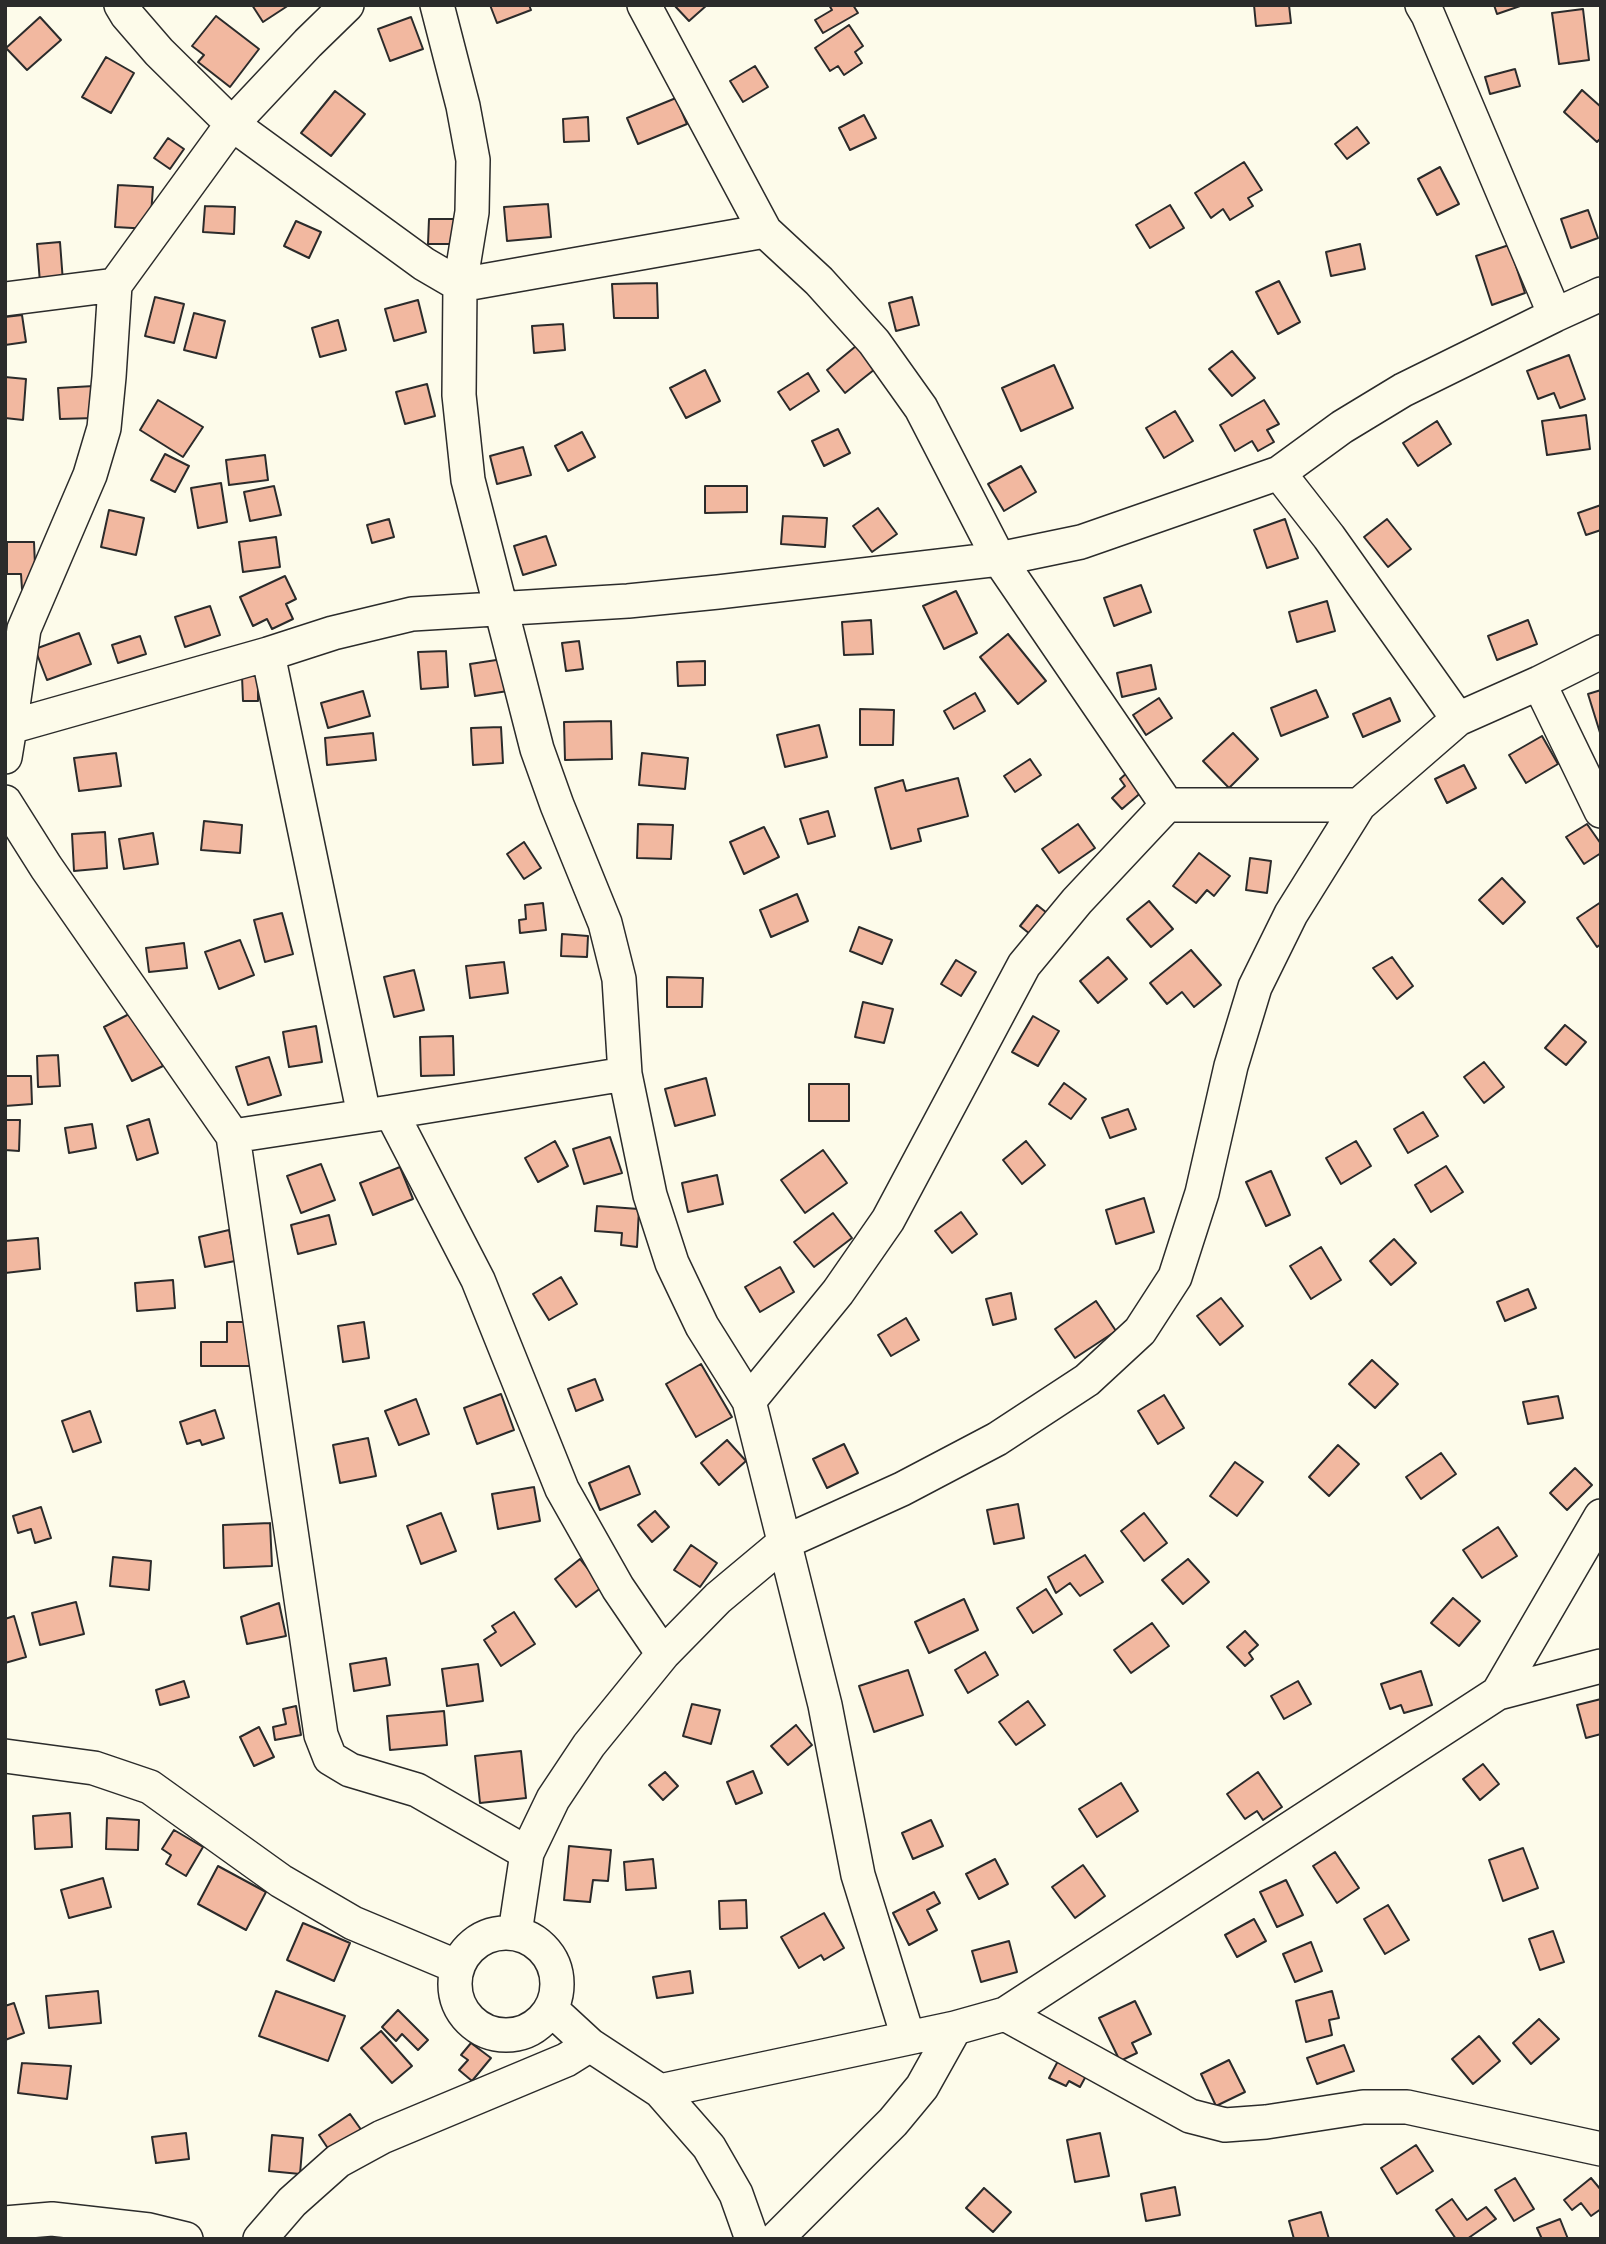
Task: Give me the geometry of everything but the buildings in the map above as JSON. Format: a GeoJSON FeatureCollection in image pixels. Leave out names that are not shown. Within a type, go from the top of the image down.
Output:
{"type":"FeatureCollection","features":[{"type":"Feature","properties":{"kind":"street"},"geometry":{"type":"LineString","coordinates":[[121,5],[159,52],[232,124],[424,264],[460,285],[765,231]]}},
{"type":"Feature","properties":{"kind":"street"},"geometry":{"type":"LineString","coordinates":[[347,5],[307,43],[232,124],[115,285],[104,428],[90,475],[15,625],[8,742],[333,633],[412,614],[628,601],[719,592],[999,559],[1081,541],[1279,473],[1342,427],[1403,390],[1601,294]]}},
{"type":"Feature","properties":{"kind":"street"},"geometry":{"type":"LineString","coordinates":[[437,5],[463,106],[473,160],[472,212],[460,285],[458,395],[468,480],[537,749],[605,923],[619,979],[625,1074],[650,1195],[672,1264],[702,1326],[749,1401],[825,1705],[858,1875],[908,2037]]}},
{"type":"Feature","properties":{"kind":"street"},"geometry":{"type":"LineString","coordinates":[[644,5],[765,231],[820,281],[874,342],[914,397],[999,559],[1167,805]]}},
{"type":"Feature","properties":{"kind":"street"},"geometry":{"type":"LineString","coordinates":[[1422,5],[1555,315]]}},
{"type":"Feature","properties":{"kind":"street"},"geometry":{"type":"LineString","coordinates":[[5,299],[115,285]]}},
{"type":"Feature","properties":{"kind":"street"},"geometry":{"type":"LineString","coordinates":[[1279,473],[1329,537],[1458,719]]}},
{"type":"Feature","properties":{"kind":"street"},"geometry":{"type":"LineString","coordinates":[[515,1933],[527,1853],[553,1799],[589,1745],[663,1654],[719,1598],[785,1542],[902,1489],[997,1439],[1087,1380],[1140,1331],[1175,1277],[1202,1193],[1231,1066],[1255,987],[1291,914],[1359,805],[1458,719],[1601,652]]}},
{"type":"Feature","properties":{"kind":"street"},"geometry":{"type":"LineString","coordinates":[[268,654],[377,1113],[478,1280],[562,1489],[618,1588],[663,1654]]}},
{"type":"Feature","properties":{"kind":"street"},"geometry":{"type":"LineString","coordinates":[[1539,683],[1601,811]]}},
{"type":"Feature","properties":{"kind":"street"},"geometry":{"type":"LineString","coordinates":[[5,802],[46,867],[233,1136],[321,1734],[330,1758],[351,1770],[417,1790],[527,1853]]}},
{"type":"Feature","properties":{"kind":"street"},"geometry":{"type":"LineString","coordinates":[[749,1401],[838,1292],[888,1220],[1024,965],[1077,901],[1167,805],[1359,805]]}},
{"type":"Feature","properties":{"kind":"street"},"geometry":{"type":"LineString","coordinates":[[233,1136],[625,1074]]}},
{"type":"Feature","properties":{"kind":"street"},"geometry":{"type":"LineString","coordinates":[[1498,1693],[1601,1516]]}},
{"type":"Feature","properties":{"kind":"street"},"geometry":{"type":"LineString","coordinates":[[660,2091],[955,2028],[1005,2014],[1498,1693],[1601,1666]]}},
{"type":"Feature","properties":{"kind":"street"},"geometry":{"type":"LineString","coordinates":[[5,1756],[94,1768],[150,1787],[293,1888],[353,1923],[458,1967]]}},
{"type":"Feature","properties":{"kind":"street"},"geometry":{"type":"LineString","coordinates":[[497,1933],[515,1933],[538,1942],[553,1961],[559,1985],[551,2009],[539,2023],[523,2032],[504,2035],[485,2031],[469,2020],[459,2004],[455,1985],[458,1967],[466,1951],[480,1939],[497,1933]]}},
{"type":"Feature","properties":{"kind":"street"},"geometry":{"type":"LineString","coordinates":[[551,2009],[590,2046],[660,2091],[709,2147],[736,2194],[752,2239]]}},
{"type":"Feature","properties":{"kind":"street"},"geometry":{"type":"LineString","coordinates":[[1005,2014],[1190,2116],[1225,2125],[1266,2122],[1363,2107],[1407,2106],[1601,2149]]}},
{"type":"Feature","properties":{"kind":"street"},"geometry":{"type":"LineString","coordinates":[[775,2239],[893,2122],[922,2087],[955,2028]]}},
{"type":"Feature","properties":{"kind":"street"},"geometry":{"type":"LineString","coordinates":[[260,2239],[292,2202],[338,2161],[382,2137],[566,2060],[590,2046]]}},
{"type":"Feature","properties":{"kind":"street"},"geometry":{"type":"LineString","coordinates":[[5,2223],[52,2220],[149,2230],[186,2239]]}}]}
